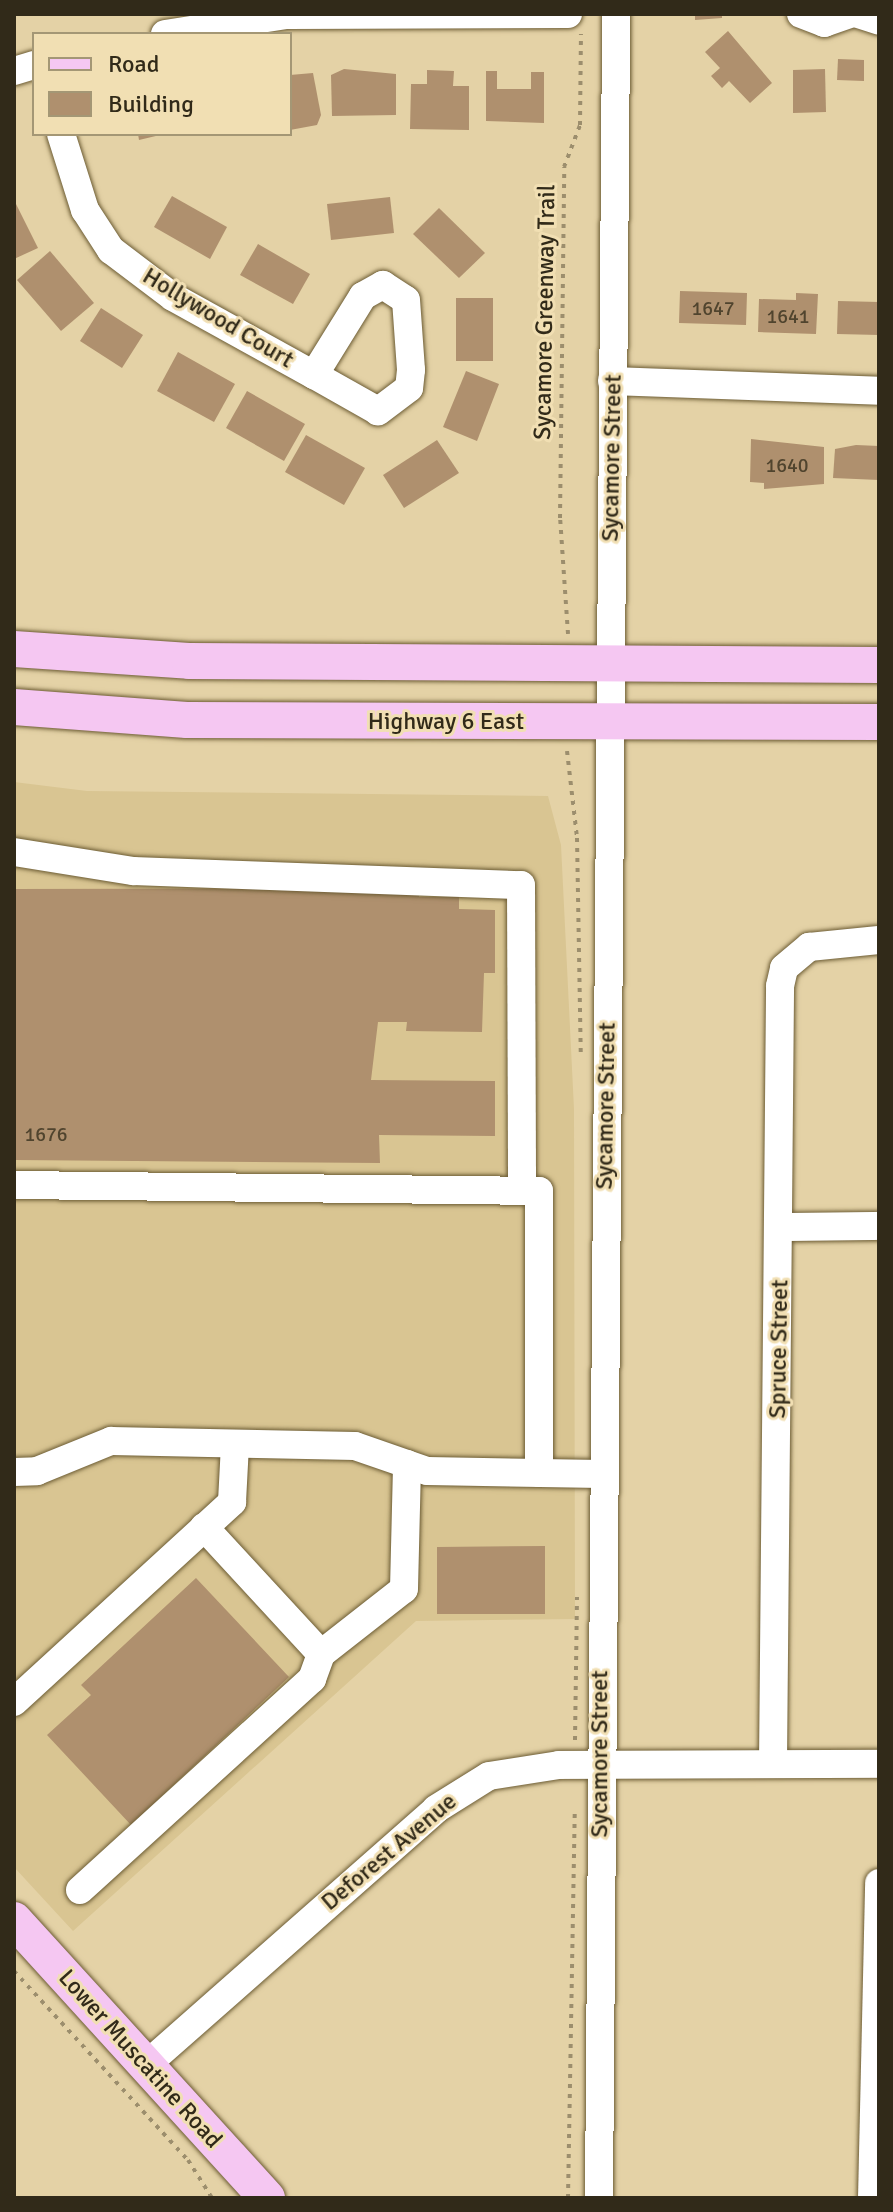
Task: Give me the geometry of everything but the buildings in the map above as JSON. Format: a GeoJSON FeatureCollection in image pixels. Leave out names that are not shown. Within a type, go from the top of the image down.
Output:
{"type":"FeatureCollection","features":[{"type":"Feature","properties":{"kind":"main road"},"geometry":{"type":"LineString","coordinates":[[14,649],[189,661],[610,666],[879,665]]}},
{"type":"Feature","properties":{"kind":"main road","name":"Highway 6 East"},"geometry":{"type":"LineString","coordinates":[[14,707],[187,720],[879,722]]}},
{"type":"Feature","properties":{"kind":"main road","name":"Lower Muscatine Road"},"geometry":{"type":"LineString","coordinates":[[14,1920],[267,2198]]}},
{"type":"Feature","properties":{"kind":"street","name":"Sycamore Street"},"geometry":{"type":"LineString","coordinates":[[599,2198],[587,1764],[602,1474],[616,14]]}},
{"type":"Feature","properties":{"kind":"street"},"geometry":{"type":"LineString","coordinates":[[801,14],[824,23],[850,14]]}},
{"type":"Feature","properties":{"kind":"street"},"geometry":{"type":"LineString","coordinates":[[858,14],[879,21]]}},
{"type":"Feature","properties":{"kind":"street"},"geometry":{"type":"LineString","coordinates":[[173,32],[228,18],[287,15],[575,22]]}},
{"type":"Feature","properties":{"kind":"street","name":"Hollywood Court"},"geometry":{"type":"LineString","coordinates":[[62,136],[85,210],[111,250],[173,297],[314,375]]}},
{"type":"Feature","properties":{"kind":"street"},"geometry":{"type":"LineString","coordinates":[[612,381],[879,391]]}},
{"type":"Feature","properties":{"kind":"street"},"geometry":{"type":"LineString","coordinates":[[14,852],[133,871],[521,885],[522,1191]]}},
{"type":"Feature","properties":{"kind":"street","name":"Spruce Street"},"geometry":{"type":"LineString","coordinates":[[773,1764],[781,1227],[780,986],[784,968],[809,947],[879,940]]}},
{"type":"Feature","properties":{"kind":"street"},"geometry":{"type":"LineString","coordinates":[[14,1185],[539,1191],[539,1473]]}},
{"type":"Feature","properties":{"kind":"street"},"geometry":{"type":"LineString","coordinates":[[781,1227],[879,1226]]}},
{"type":"Feature","properties":{"kind":"street"},"geometry":{"type":"LineString","coordinates":[[14,1472],[37,1471],[111,1441],[355,1446],[427,1471],[602,1474]]}},
{"type":"Feature","properties":{"kind":"street"},"geometry":{"type":"LineString","coordinates":[[14,1702],[232,1502],[235,1444]]}},
{"type":"Feature","properties":{"kind":"street"},"geometry":{"type":"LineString","coordinates":[[80,1890],[312,1679],[321,1654],[404,1589],[407,1464]]}},
{"type":"Feature","properties":{"kind":"street"},"geometry":{"type":"LineString","coordinates":[[204,1527],[321,1654]]}},
{"type":"Feature","properties":{"kind":"street","name":"Deforest Avenue"},"geometry":{"type":"LineString","coordinates":[[145,2066],[462,1790],[489,1776],[587,1764],[879,1764]]}},
{"type":"Feature","properties":{"kind":"street"},"geometry":{"type":"LineString","coordinates":[[872,2198],[879,1883]]}},
{"type":"Feature","properties":{"kind":"path","name":"Sycamore Greenway Trail"},"geometry":{"type":"LineString","coordinates":[[567,665],[560,518],[564,167],[580,125],[575,22]]}},
{"type":"Feature","properties":{"kind":"path"},"geometry":{"type":"LineString","coordinates":[[567,723],[577,838],[581,1065]]}},
{"type":"Feature","properties":{"kind":"path"},"geometry":{"type":"LineString","coordinates":[[568,2198],[587,1764],[577,1591]]}},
{"type":"Feature","properties":{"kind":"path"},"geometry":{"type":"LineString","coordinates":[[14,1971],[188,2160],[212,2198]]}},
{"type":"Feature","properties":{"kind":"shaded area"},"geometry":{"type":"Polygon","coordinates":[[[14,782],[87,791],[548,796],[561,845],[574,1109],[575,1619],[416,1621],[73,1931],[14,1867],[14,782]]]}}]}
